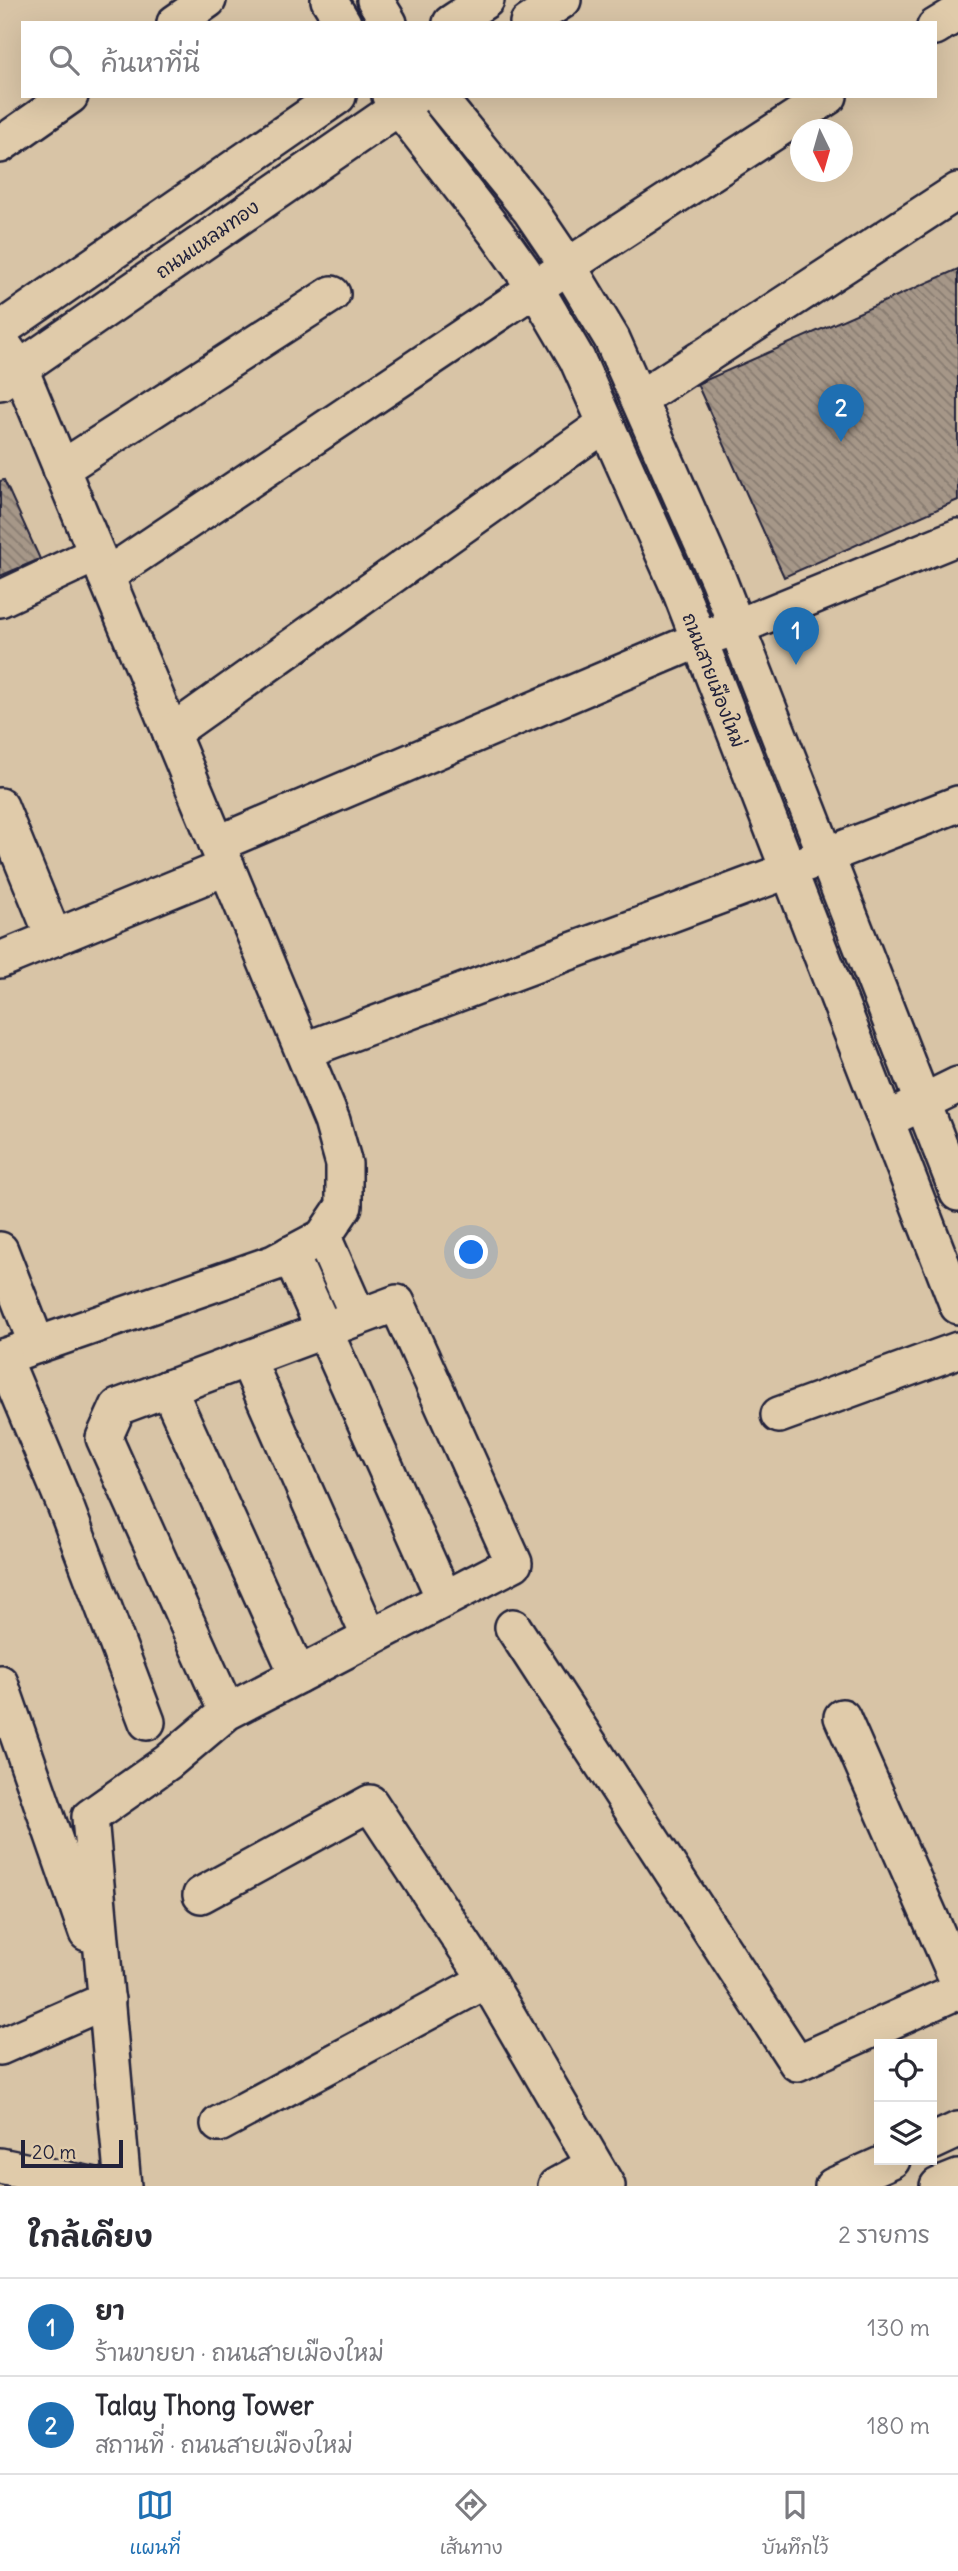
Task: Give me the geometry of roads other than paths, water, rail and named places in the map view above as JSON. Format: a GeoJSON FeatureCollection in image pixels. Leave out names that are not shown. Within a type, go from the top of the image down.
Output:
{"type":"FeatureCollection","features":[{"type":"Feature","properties":{"kind":"street"},"geometry":{"type":"LineString","coordinates":[[179,21],[208,0]]}},
{"type":"Feature","properties":{"kind":"street"},"geometry":{"type":"LineString","coordinates":[[329,0],[342,21]]}},
{"type":"Feature","properties":{"kind":"street"},"geometry":{"type":"LineString","coordinates":[[375,0],[388,21]]}},
{"type":"Feature","properties":{"kind":"street"},"geometry":{"type":"LineString","coordinates":[[454,21],[486,0]]}},
{"type":"Feature","properties":{"kind":"street"},"geometry":{"type":"LineString","coordinates":[[531,21],[563,0]]}},
{"type":"Feature","properties":{"kind":"street"},"geometry":{"type":"LineString","coordinates":[[0,145],[67,98]]}},
{"type":"Feature","properties":{"kind":"street"},"geometry":{"type":"LineString","coordinates":[[0,330],[335,98]]}},
{"type":"Feature","properties":{"kind":"street"},"geometry":{"type":"LineString","coordinates":[[439,98],[530,210],[568,265],[612,339],[737,627],[958,1193]]}},
{"type":"Feature","properties":{"kind":"street"},"geometry":{"type":"LineString","coordinates":[[0,598],[101,565],[536,289],[568,265],[826,98]]}},
{"type":"Feature","properties":{"kind":"street","name":"ถนนสายเมืองใหม่"},"geometry":{"type":"LineString","coordinates":[[401,100],[536,289],[577,359],[681,593],[958,1306]]}},
{"type":"Feature","properties":{"kind":"street","name":"ถนนแหลมทอง"},"geometry":{"type":"LineString","coordinates":[[10,375],[401,100]]}},
{"type":"Feature","properties":{"kind":"street"},"geometry":{"type":"LineString","coordinates":[[639,399],[958,191]]}},
{"type":"Feature","properties":{"kind":"street"},"geometry":{"type":"LineString","coordinates":[[61,469],[332,293]]}},
{"type":"Feature","properties":{"kind":"street"},"geometry":{"type":"LineString","coordinates":[[0,340],[10,375],[61,469],[332,1121],[344,1164],[344,1206],[323,1237],[274,1263],[2,1358],[70,1517],[147,1722]]}},
{"type":"Feature","properties":{"kind":"street"},"geometry":{"type":"LineString","coordinates":[[171,733],[606,424]]}},
{"type":"Feature","properties":{"kind":"street"},"geometry":{"type":"LineString","coordinates":[[0,960],[54,938],[222,855],[698,640],[737,627],[958,537]]}},
{"type":"Feature","properties":{"kind":"street"},"geometry":{"type":"LineString","coordinates":[[303,1051],[789,870],[958,804]]}},
{"type":"Feature","properties":{"kind":"street"},"geometry":{"type":"LineString","coordinates":[[0,806],[54,938]]}},
{"type":"Feature","properties":{"kind":"street"},"geometry":{"type":"LineString","coordinates":[[887,1120],[958,1085]]}},
{"type":"Feature","properties":{"kind":"street"},"geometry":{"type":"LineString","coordinates":[[323,1237],[358,1316]]}},
{"type":"Feature","properties":{"kind":"street"},"geometry":{"type":"LineString","coordinates":[[0,1250],[37,1345]]}},
{"type":"Feature","properties":{"kind":"street"},"geometry":{"type":"LineString","coordinates":[[290,1254],[444,1598]]}},
{"type":"Feature","properties":{"kind":"street"},"geometry":{"type":"LineString","coordinates":[[123,2186],[90,1816],[168,1762],[227,1712],[514,1563],[397,1303],[118,1407],[104,1438],[227,1712]]}},
{"type":"Feature","properties":{"kind":"street"},"geometry":{"type":"LineString","coordinates":[[779,1415],[958,1350]]}},
{"type":"Feature","properties":{"kind":"street"},"geometry":{"type":"LineString","coordinates":[[247,1359],[370,1637]]}},
{"type":"Feature","properties":{"kind":"street"},"geometry":{"type":"LineString","coordinates":[[168,1388],[298,1675]]}},
{"type":"Feature","properties":{"kind":"street"},"geometry":{"type":"LineString","coordinates":[[513,1627],[797,2063],[958,1991]]}},
{"type":"Feature","properties":{"kind":"street"},"geometry":{"type":"LineString","coordinates":[[0,1683],[86,1933]]}},
{"type":"Feature","properties":{"kind":"street"},"geometry":{"type":"LineString","coordinates":[[842,1717],[958,1981]]}},
{"type":"Feature","properties":{"kind":"street"},"geometry":{"type":"LineString","coordinates":[[201,1895],[370,1803],[487,1980],[601,2176],[556,2186]]}},
{"type":"Feature","properties":{"kind":"street"},"geometry":{"type":"LineString","coordinates":[[219,2124],[487,1980]]}},
{"type":"Feature","properties":{"kind":"street"},"geometry":{"type":"LineString","coordinates":[[0,2047],[107,2000]]}},
{"type":"Feature","properties":{"kind":"street"},"geometry":{"type":"LineString","coordinates":[[937,2140],[958,2130]]}},
{"type":"Feature","properties":{"kind":"street"},"geometry":{"type":"LineString","coordinates":[[0,2165],[96,2186]]}},
{"type":"Feature","properties":{"kind":"street"},"geometry":{"type":"LineString","coordinates":[[833,2186],[881,2165]]}},
{"type":"Feature","properties":{"kind":"street"},"geometry":{"type":"LineString","coordinates":[[938,2186],[958,2178]]}},
{"type":"Feature","properties":{"kind":"place","name":"Talay Thong Tower"},"geometry":{"type":"Point","coordinates":[841,442]}},
{"type":"Feature","properties":{"kind":"place","name":"ยา"},"geometry":{"type":"Point","coordinates":[796,665]}}]}
